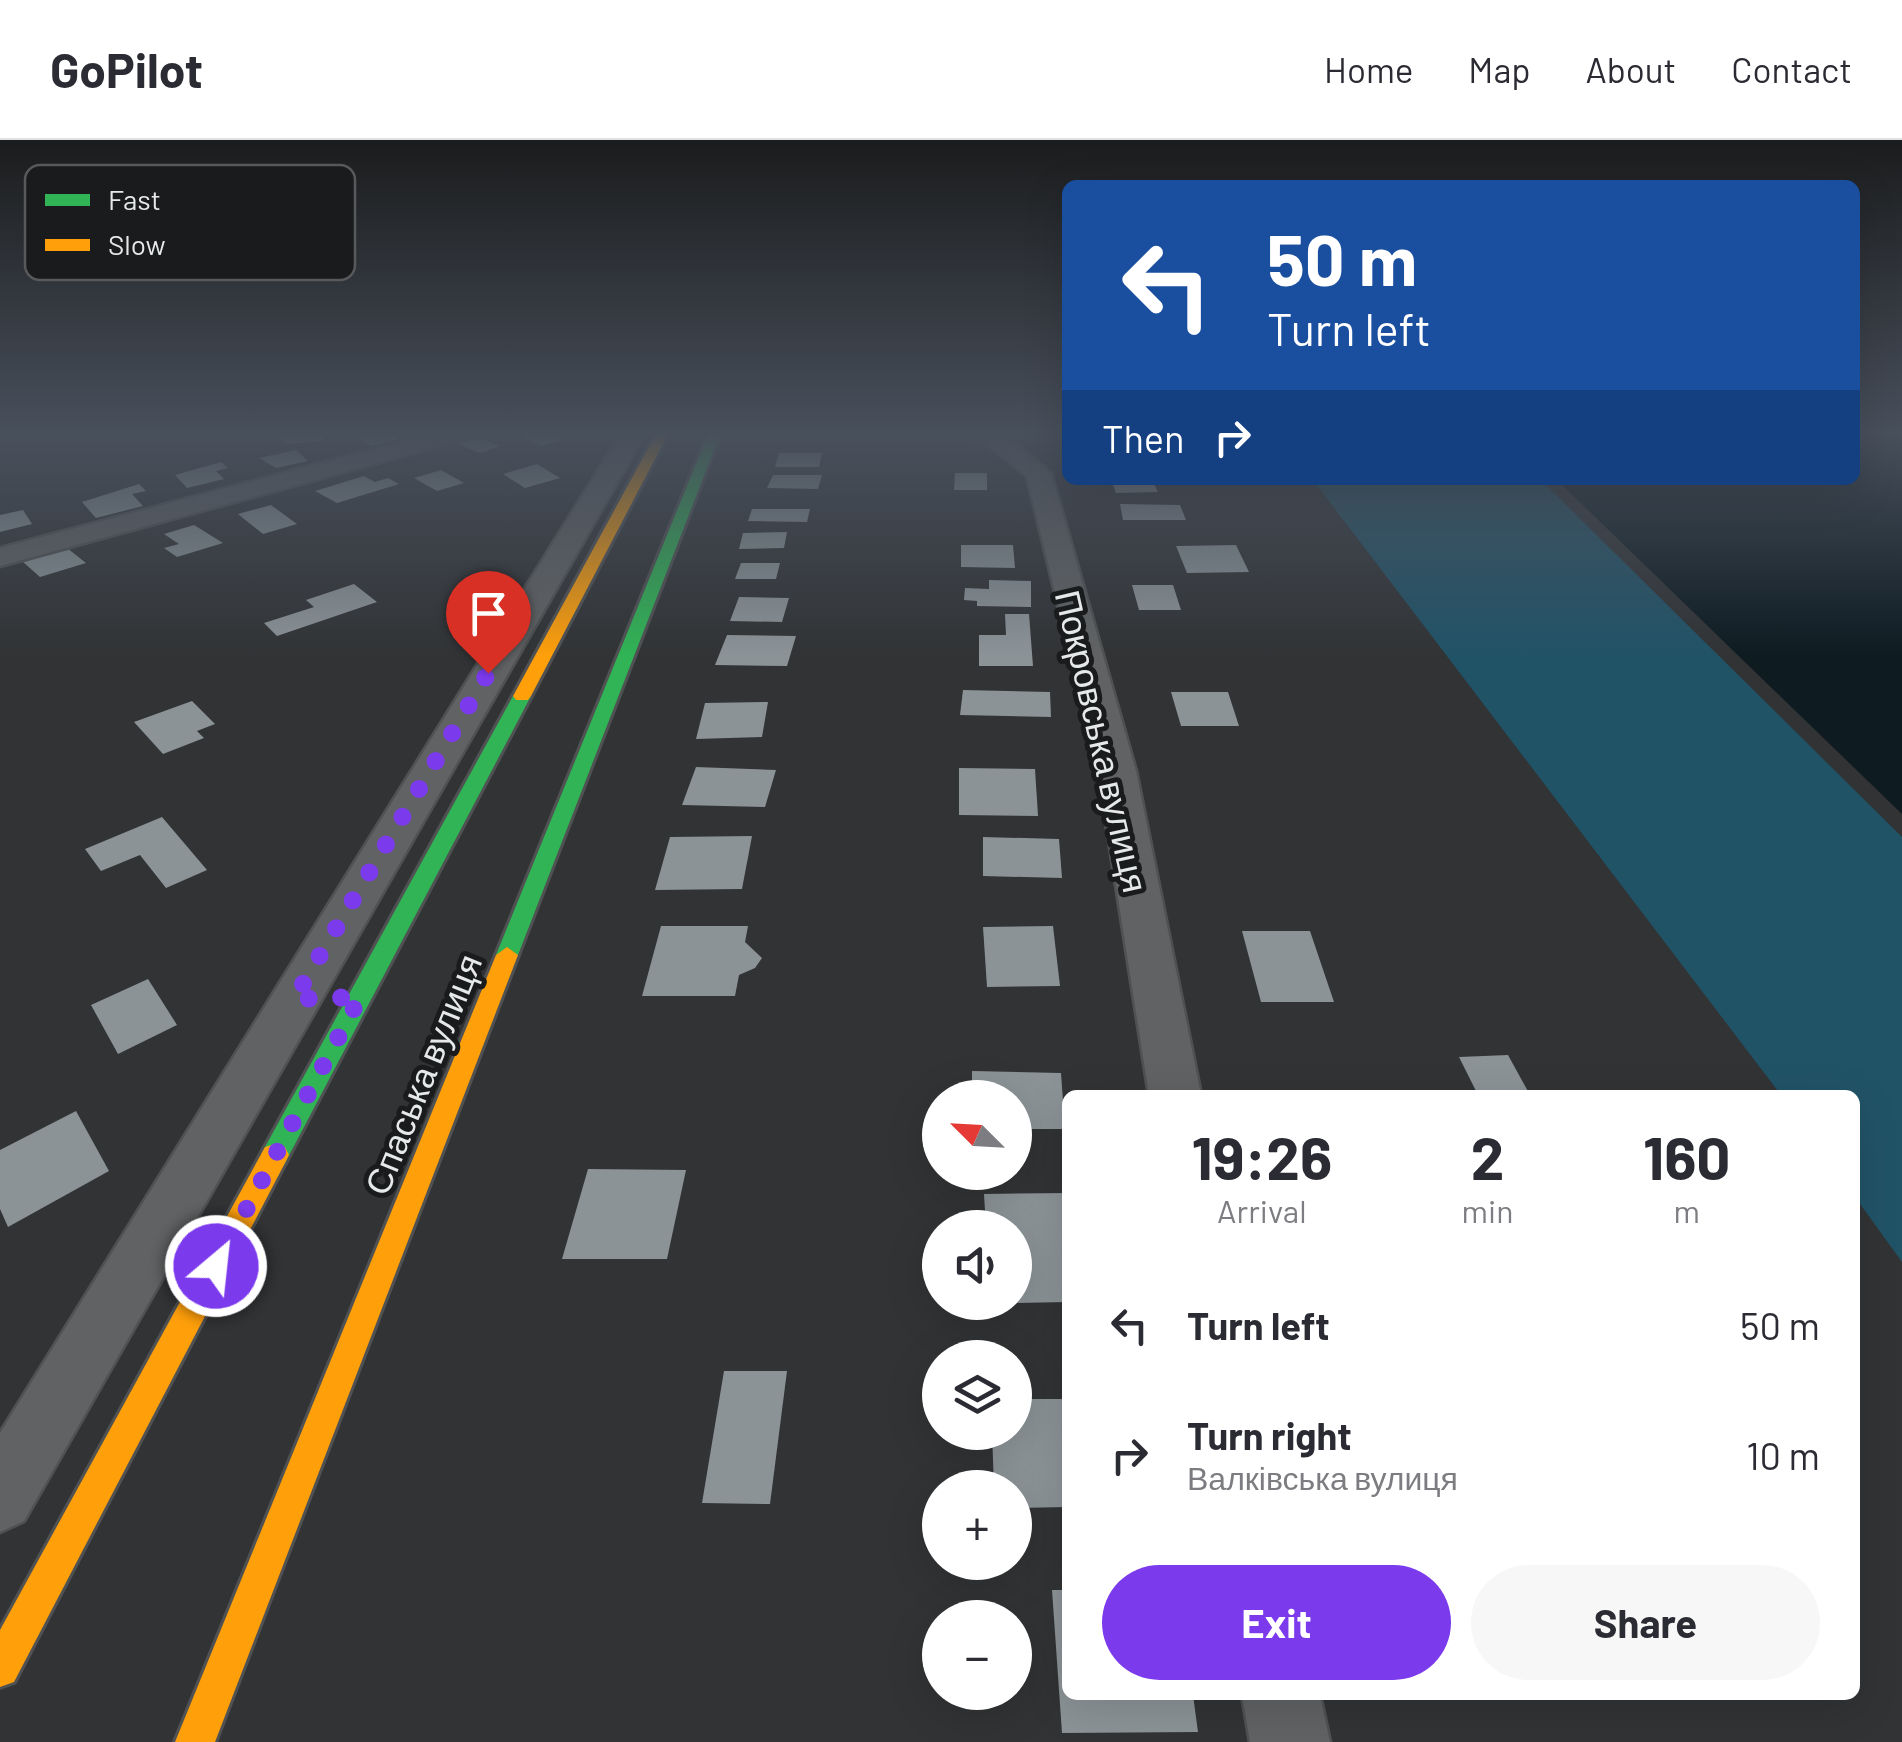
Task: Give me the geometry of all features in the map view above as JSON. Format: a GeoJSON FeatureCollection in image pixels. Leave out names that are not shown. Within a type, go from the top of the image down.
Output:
{"type":"FeatureCollection","features":[{"type":"Feature","properties":{"kind":"street"},"geometry":{"type":"LineString","coordinates":[[0,557],[186,507]]}},
{"type":"Feature","properties":{"kind":"street"},"geometry":{"type":"LineString","coordinates":[[0,1497],[294,999],[604,507]]}},
{"type":"Feature","properties":{"kind":"street"},"geometry":{"type":"LineString","coordinates":[[0,1668],[360,997],[607,507]]}},
{"type":"Feature","properties":{"kind":"street","name":"Спаська вулиця"},"geometry":{"type":"LineString","coordinates":[[195,1742],[685,507]]}},
{"type":"Feature","properties":{"kind":"street","name":"Покровська вулиця"},"geometry":{"type":"LineString","coordinates":[[1060,507],[1117,771],[1173,1090]]}},
{"type":"Feature","properties":{"kind":"street"},"geometry":{"type":"LineString","coordinates":[[294,999],[360,997]]}},
{"type":"Feature","properties":{"kind":"street"},"geometry":{"type":"LineString","coordinates":[[1283,1700],[1290,1742]]}},
{"type":"Feature","properties":{"kind":"shaded area"},"geometry":{"type":"Polygon","coordinates":[[[1333,507],[1568,507],[1902,837],[1902,1262],[1860,1204],[1860,1090],[1777,1090],[1333,507]]]}},
{"type":"Feature","properties":{"kind":"shaded area"},"geometry":{"type":"Polygon","coordinates":[[[1585,507],[1902,507],[1902,814],[1585,507]]]}},
{"type":"Feature","properties":{"kind":"building"},"geometry":{"type":"Polygon","coordinates":[[[86,507],[140,507],[96,518],[86,507]]]}},
{"type":"Feature","properties":{"kind":"building"},"geometry":{"type":"Polygon","coordinates":[[[273,507],[297,524],[263,534],[238,514],[273,507]]]}},
{"type":"Feature","properties":{"kind":"building"},"geometry":{"type":"Polygon","coordinates":[[[1121,507],[1181,507],[1186,520],[1123,520],[1121,507]]]}},
{"type":"Feature","properties":{"kind":"building"},"geometry":{"type":"Polygon","coordinates":[[[752,509],[810,509],[807,522],[748,521],[752,509]]]}},
{"type":"Feature","properties":{"kind":"building"},"geometry":{"type":"Polygon","coordinates":[[[23,510],[32,524],[0,532],[0,515],[23,510]]]}},
{"type":"Feature","properties":{"kind":"building"},"geometry":{"type":"Polygon","coordinates":[[[194,525],[223,543],[177,557],[164,548],[179,544],[164,534],[194,525]]]}},
{"type":"Feature","properties":{"kind":"building"},"geometry":{"type":"Polygon","coordinates":[[[787,532],[784,548],[739,549],[743,533],[787,532]]]}},
{"type":"Feature","properties":{"kind":"building"},"geometry":{"type":"Polygon","coordinates":[[[961,545],[1013,545],[1015,568],[961,567],[961,545]]]}},
{"type":"Feature","properties":{"kind":"building"},"geometry":{"type":"Polygon","coordinates":[[[1236,545],[1249,572],[1187,573],[1176,546],[1236,545]]]}},
{"type":"Feature","properties":{"kind":"building"},"geometry":{"type":"Polygon","coordinates":[[[67,548],[86,563],[40,577],[22,561],[67,548]]]}},
{"type":"Feature","properties":{"kind":"building"},"geometry":{"type":"Polygon","coordinates":[[[741,563],[780,563],[776,579],[735,579],[741,563]]]}},
{"type":"Feature","properties":{"kind":"building"},"geometry":{"type":"Polygon","coordinates":[[[989,580],[1031,581],[1031,607],[977,606],[977,601],[964,600],[965,588],[989,589],[989,580]]]}},
{"type":"Feature","properties":{"kind":"building"},"geometry":{"type":"Polygon","coordinates":[[[354,584],[377,602],[277,636],[264,623],[314,607],[306,600],[354,584]]]}},
{"type":"Feature","properties":{"kind":"building"},"geometry":{"type":"Polygon","coordinates":[[[1132,585],[1173,585],[1181,610],[1139,610],[1132,585]]]}},
{"type":"Feature","properties":{"kind":"building"},"geometry":{"type":"Polygon","coordinates":[[[739,597],[789,598],[782,622],[730,621],[739,597]]]}},
{"type":"Feature","properties":{"kind":"building"},"geometry":{"type":"Polygon","coordinates":[[[1005,614],[1029,614],[1033,666],[979,666],[979,635],[1006,635],[1005,614]]]}},
{"type":"Feature","properties":{"kind":"building"},"geometry":{"type":"Polygon","coordinates":[[[727,635],[796,636],[787,666],[715,665],[727,635]]]}},
{"type":"Feature","properties":{"kind":"building"},"geometry":{"type":"Polygon","coordinates":[[[963,690],[1050,692],[1051,717],[960,715],[963,690]]]}},
{"type":"Feature","properties":{"kind":"building"},"geometry":{"type":"Polygon","coordinates":[[[1171,692],[1228,692],[1239,726],[1181,726],[1171,692]]]}},
{"type":"Feature","properties":{"kind":"building"},"geometry":{"type":"Polygon","coordinates":[[[192,701],[215,724],[197,731],[204,738],[163,754],[134,722],[192,701]]]}},
{"type":"Feature","properties":{"kind":"building"},"geometry":{"type":"Polygon","coordinates":[[[768,702],[762,737],[696,739],[705,703],[768,702]]]}},
{"type":"Feature","properties":{"kind":"building"},"geometry":{"type":"Polygon","coordinates":[[[696,767],[776,770],[765,807],[682,805],[696,767]]]}},
{"type":"Feature","properties":{"kind":"building"},"geometry":{"type":"Polygon","coordinates":[[[959,768],[1035,769],[1038,816],[959,815],[959,768]]]}},
{"type":"Feature","properties":{"kind":"building"},"geometry":{"type":"Polygon","coordinates":[[[162,817],[207,870],[166,888],[140,855],[101,871],[85,849],[162,817]]]}},
{"type":"Feature","properties":{"kind":"building"},"geometry":{"type":"Polygon","coordinates":[[[752,836],[742,889],[655,890],[670,837],[752,836]]]}},
{"type":"Feature","properties":{"kind":"building"},"geometry":{"type":"Polygon","coordinates":[[[983,837],[1059,839],[1062,878],[983,876],[983,837]]]}},
{"type":"Feature","properties":{"kind":"building"},"geometry":{"type":"Polygon","coordinates":[[[661,926],[748,926],[745,942],[762,958],[755,968],[739,975],[735,996],[642,996],[661,926]]]}},
{"type":"Feature","properties":{"kind":"building"},"geometry":{"type":"Polygon","coordinates":[[[1053,926],[1060,986],[987,987],[983,927],[1053,926]]]}},
{"type":"Feature","properties":{"kind":"building"},"geometry":{"type":"Polygon","coordinates":[[[1242,931],[1310,931],[1334,1002],[1261,1002],[1242,931]]]}},
{"type":"Feature","properties":{"kind":"building"},"geometry":{"type":"Polygon","coordinates":[[[148,979],[177,1025],[118,1054],[91,1005],[148,979]]]}},
{"type":"Feature","properties":{"kind":"building"},"geometry":{"type":"Polygon","coordinates":[[[1508,1055],[1527,1090],[1476,1090],[1459,1057],[1508,1055]]]}},
{"type":"Feature","properties":{"kind":"building"},"geometry":{"type":"Polygon","coordinates":[[[972,1071],[1061,1073],[1062,1129],[1032,1129],[1032,1080],[972,1080],[972,1071]]]}},
{"type":"Feature","properties":{"kind":"building"},"geometry":{"type":"Polygon","coordinates":[[[76,1111],[109,1171],[8,1227],[0,1209],[0,1150],[76,1111]]]}},
{"type":"Feature","properties":{"kind":"building"},"geometry":{"type":"Polygon","coordinates":[[[588,1169],[686,1170],[667,1259],[562,1259],[588,1169]]]}},
{"type":"Feature","properties":{"kind":"building"},"geometry":{"type":"Polygon","coordinates":[[[1062,1193],[1062,1302],[1032,1303],[1032,1210],[985,1210],[984,1194],[1062,1193]]]}},
{"type":"Feature","properties":{"kind":"building"},"geometry":{"type":"Polygon","coordinates":[[[724,1371],[787,1371],[770,1504],[702,1503],[724,1371]]]}},
{"type":"Feature","properties":{"kind":"building"},"geometry":{"type":"Polygon","coordinates":[[[1032,1399],[1062,1399],[1062,1507],[1032,1508],[1032,1470],[993,1470],[993,1450],[1032,1450],[1032,1399]]]}},
{"type":"Feature","properties":{"kind":"building"},"geometry":{"type":"Polygon","coordinates":[[[1052,1590],[1062,1590],[1062,1700],[1194,1700],[1198,1732],[1062,1733],[1052,1590]]]}},
{"type":"Feature","properties":{"kind":"traffic: fast"},"geometry":{"type":"LineString","coordinates":[[507,955],[685,507]]}},
{"type":"Feature","properties":{"kind":"traffic: fast"},"geometry":{"type":"LineString","coordinates":[[275,1155],[522,696]]}},
{"type":"Feature","properties":{"kind":"traffic: slow"},"geometry":{"type":"LineString","coordinates":[[522,696],[623,507]]}},
{"type":"Feature","properties":{"kind":"traffic: slow"},"geometry":{"type":"LineString","coordinates":[[195,1742],[507,955]]}},
{"type":"Feature","properties":{"kind":"traffic: slow"},"geometry":{"type":"LineString","coordinates":[[0,1668],[275,1155]]}},
{"type":"Feature","properties":{"kind":"route"},"geometry":{"type":"LineString","coordinates":[[216,1266],[360,997],[294,999],[488,673]]}}]}
